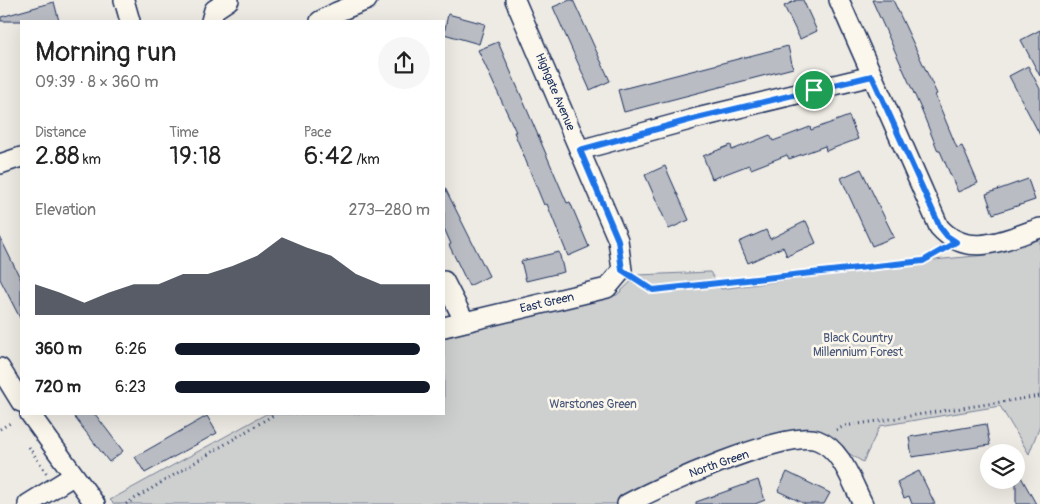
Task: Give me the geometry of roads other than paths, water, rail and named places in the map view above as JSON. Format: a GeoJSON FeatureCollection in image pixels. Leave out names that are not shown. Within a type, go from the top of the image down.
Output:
{"type":"FeatureCollection","features":[{"type":"Feature","properties":{"kind":"street"},"geometry":{"type":"LineString","coordinates":[[124,0],[130,20]]}},
{"type":"Feature","properties":{"kind":"street"},"geometry":{"type":"LineString","coordinates":[[210,20],[214,10],[229,0]]}},
{"type":"Feature","properties":{"kind":"street"},"geometry":{"type":"LineString","coordinates":[[322,20],[367,0]]}},
{"type":"Feature","properties":{"kind":"street","name":"Highgate Avenue"},"geometry":{"type":"LineString","coordinates":[[516,0],[618,240],[622,270]]}},
{"type":"Feature","properties":{"kind":"street"},"geometry":{"type":"LineString","coordinates":[[839,0],[940,227],[947,236],[956,242],[976,246],[990,244],[1040,228]]}},
{"type":"Feature","properties":{"kind":"street"},"geometry":{"type":"LineString","coordinates":[[580,150],[697,118],[872,76]]}},
{"type":"Feature","properties":{"kind":"street"},"geometry":{"type":"LineString","coordinates":[[0,164],[20,157]]}},
{"type":"Feature","properties":{"kind":"street","name":"East Green"},"geometry":{"type":"LineString","coordinates":[[445,328],[607,288],[622,270]]}},
{"type":"Feature","properties":{"kind":"street"},"geometry":{"type":"LineString","coordinates":[[445,283],[465,322]]}},
{"type":"Feature","properties":{"kind":"street"},"geometry":{"type":"LineString","coordinates":[[0,368],[20,400]]}},
{"type":"Feature","properties":{"kind":"street"},"geometry":{"type":"LineString","coordinates":[[31,415],[95,504]]}},
{"type":"Feature","properties":{"kind":"street","name":"North Green"},"geometry":{"type":"LineString","coordinates":[[627,504],[676,479],[732,458],[801,440],[816,440],[830,448],[843,464],[863,504]]}},
{"type":"Feature","properties":{"kind":"street"},"geometry":{"type":"LineString","coordinates":[[28,504],[73,476]]}},
{"type":"Feature","properties":{"kind":"park label","name":"Black Country Millennium Forest"},"geometry":{"type":"Point","coordinates":[858,345]}},
{"type":"Feature","properties":{"kind":"park label","name":"Warstones Green"},"geometry":{"type":"Point","coordinates":[593,404]}}]}
